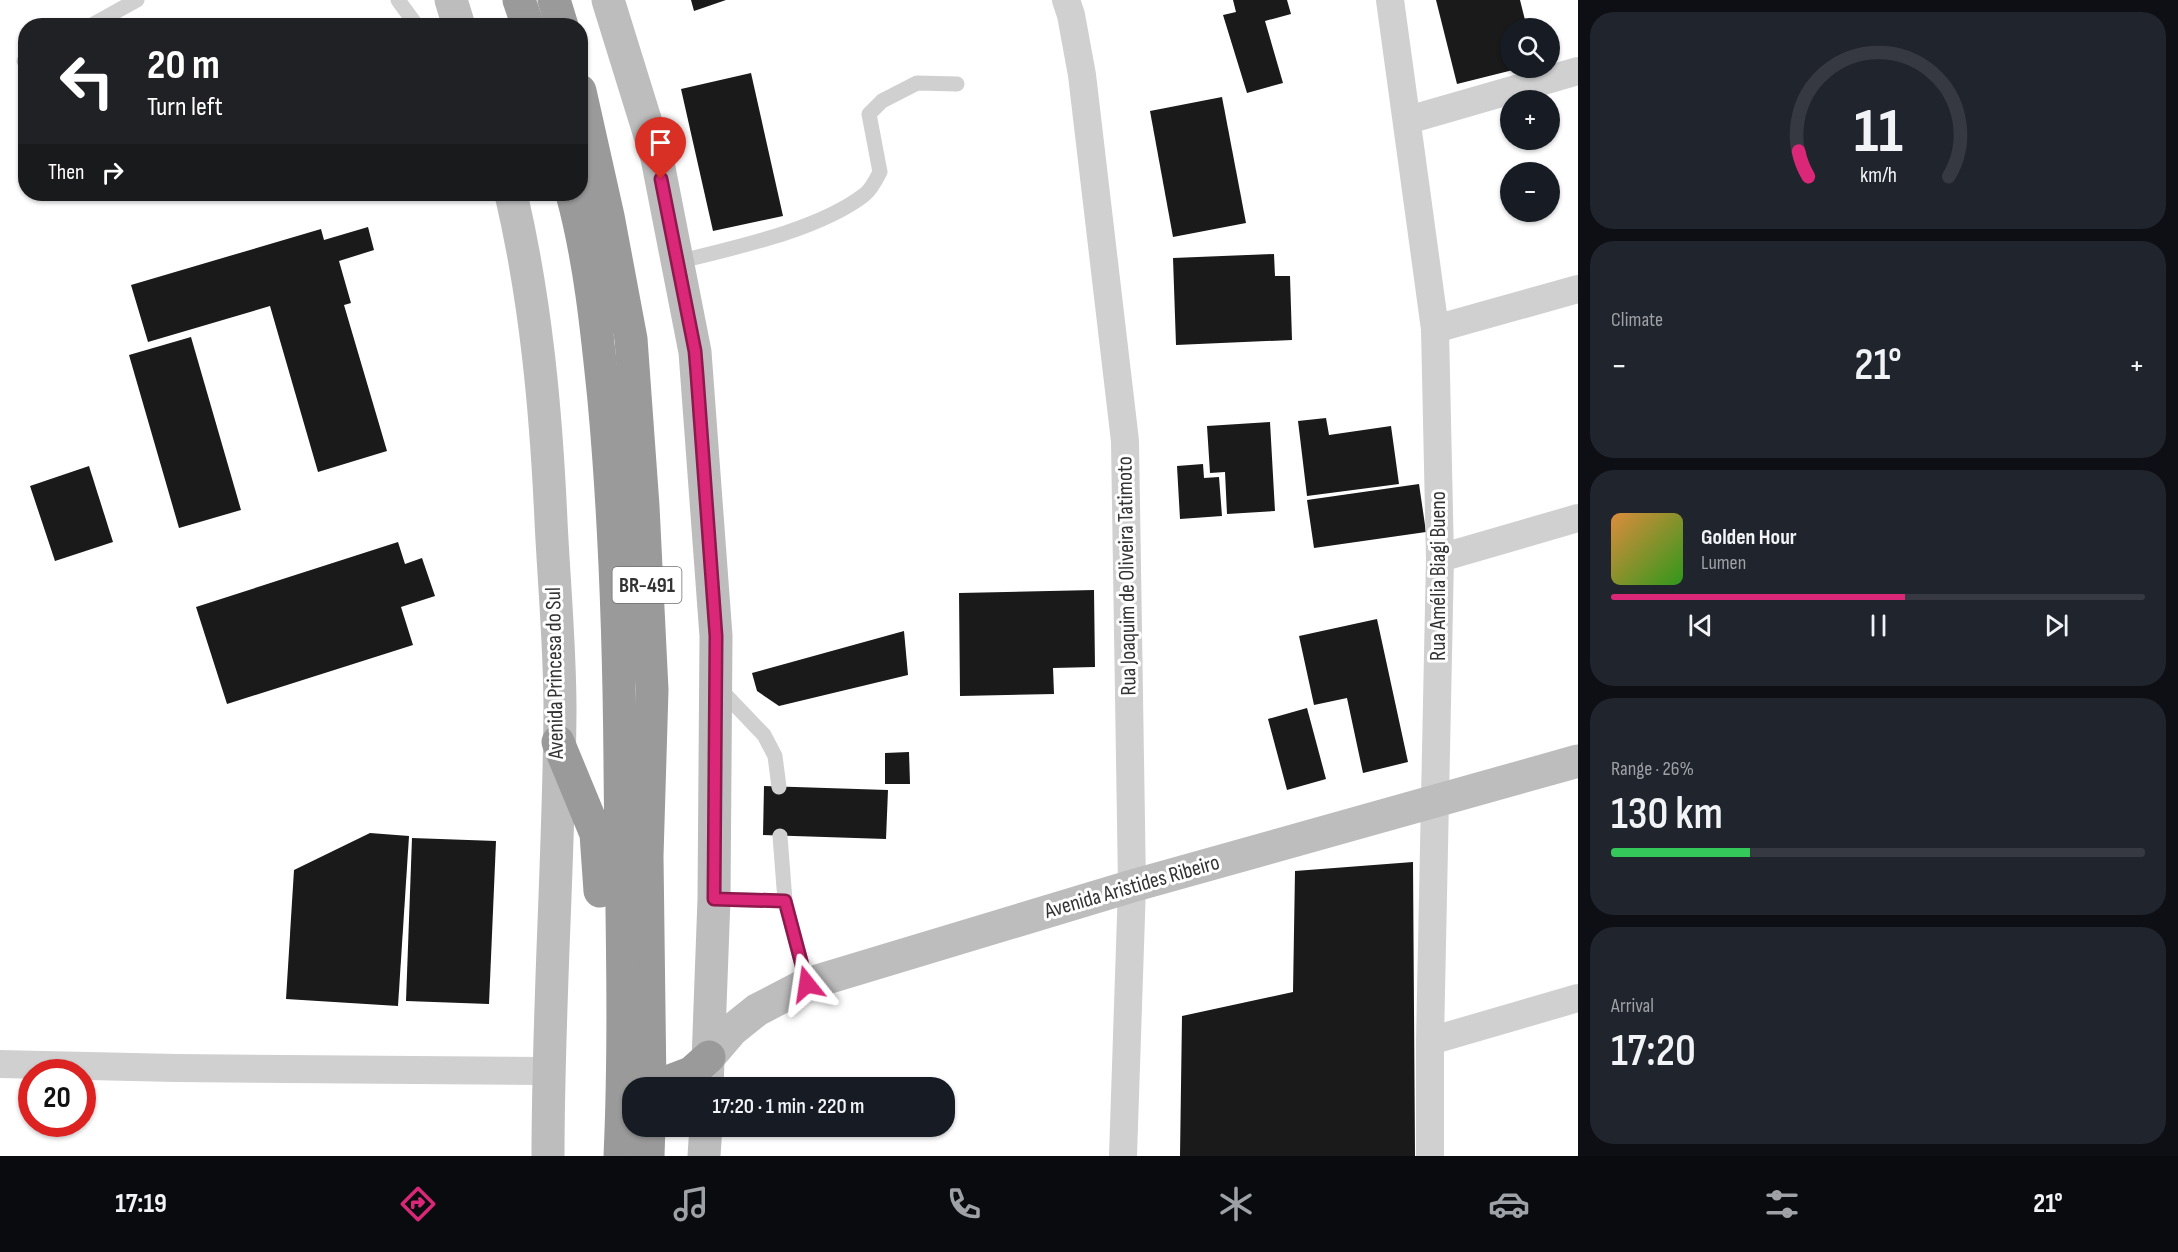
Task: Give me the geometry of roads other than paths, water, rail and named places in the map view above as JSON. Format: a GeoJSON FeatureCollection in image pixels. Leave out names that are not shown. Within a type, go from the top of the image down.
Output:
{"type":"FeatureCollection","features":[{"type":"Feature","properties":{"kind":"highway"},"geometry":{"type":"LineString","coordinates":[[519,0],[525,18]]}},
{"type":"Feature","properties":{"kind":"highway"},"geometry":{"type":"LineString","coordinates":[[554,0],[560,18]]}},
{"type":"Feature","properties":{"kind":"highway","name":"BR-491"},"geometry":{"type":"LineString","coordinates":[[588,127],[608,216],[631,339],[643,506],[652,690],[641,1077]]}},
{"type":"Feature","properties":{"kind":"highway","name":"BR-491"},"geometry":{"type":"LineString","coordinates":[[574,201],[579,219],[599,345],[613,496],[619,687],[641,1077]]}},
{"type":"Feature","properties":{"kind":"highway"},"geometry":{"type":"LineString","coordinates":[[558,742],[596,834],[599,853],[603,1024],[609,1047],[637,1077]]}},
{"type":"Feature","properties":{"kind":"highway"},"geometry":{"type":"LineString","coordinates":[[680,1077],[691,1073],[708,1072]]}},
{"type":"Feature","properties":{"kind":"highway","name":"BR-491"},"geometry":{"type":"LineString","coordinates":[[620,1156],[625,1137]]}},
{"type":"Feature","properties":{"kind":"highway"},"geometry":{"type":"LineString","coordinates":[[648,1156],[649,1137]]}},
{"type":"Feature","properties":{"kind":"main road"},"geometry":{"type":"LineString","coordinates":[[451,0],[457,18]]}},
{"type":"Feature","properties":{"kind":"main road"},"geometry":{"type":"LineString","coordinates":[[608,0],[657,158],[695,351],[716,636],[714,899],[708,1072]]}},
{"type":"Feature","properties":{"kind":"main road","name":"Avenida Princesa do Sul"},"geometry":{"type":"LineString","coordinates":[[513,201],[524,247],[532,298],[544,405],[559,697],[548,1071],[548,1156]]}},
{"type":"Feature","properties":{"kind":"main road","name":"Avenida Aristides Ribeiro"},"geometry":{"type":"LineString","coordinates":[[708,1072],[732,1030],[757,1010],[807,984],[1132,886],[1578,760]]}},
{"type":"Feature","properties":{"kind":"main road"},"geometry":{"type":"LineString","coordinates":[[705,1156],[706,1137]]}},
{"type":"Feature","properties":{"kind":"street","name":"Rua Joaquim de Oliveira Tatimoto"},"geometry":{"type":"LineString","coordinates":[[1066,0],[1082,75],[1125,441],[1132,886],[1123,1156]]}},
{"type":"Feature","properties":{"kind":"street","name":"Rua Amélia Biagi Bueno"},"geometry":{"type":"LineString","coordinates":[[1390,0],[1436,329],[1440,558],[1430,1041],[1430,1156]]}},
{"type":"Feature","properties":{"kind":"street"},"geometry":{"type":"LineString","coordinates":[[1408,120],[1578,71]]}},
{"type":"Feature","properties":{"kind":"street"},"geometry":{"type":"LineString","coordinates":[[1436,329],[1578,289]]}},
{"type":"Feature","properties":{"kind":"street"},"geometry":{"type":"LineString","coordinates":[[1440,558],[1578,518]]}},
{"type":"Feature","properties":{"kind":"street"},"geometry":{"type":"LineString","coordinates":[[1430,1041],[1578,998]]}},
{"type":"Feature","properties":{"kind":"street"},"geometry":{"type":"LineString","coordinates":[[0,1064],[548,1071]]}},
{"type":"Feature","properties":{"kind":"lane"},"geometry":{"type":"LineString","coordinates":[[104,18],[137,0]]}},
{"type":"Feature","properties":{"kind":"lane"},"geometry":{"type":"LineString","coordinates":[[398,0],[411,18]]}},
{"type":"Feature","properties":{"kind":"lane"},"geometry":{"type":"LineString","coordinates":[[677,262],[769,237],[834,214],[867,194],[880,172],[869,114],[882,101],[917,82],[957,84]]}},
{"type":"Feature","properties":{"kind":"lane"},"geometry":{"type":"LineString","coordinates":[[715,684],[764,735],[775,756],[779,787]]}},
{"type":"Feature","properties":{"kind":"lane"},"geometry":{"type":"LineString","coordinates":[[780,836],[785,901],[807,984]]}},
{"type":"Feature","properties":{"kind":"lane"},"geometry":{"type":"LineString","coordinates":[[714,899],[785,901]]}}]}
